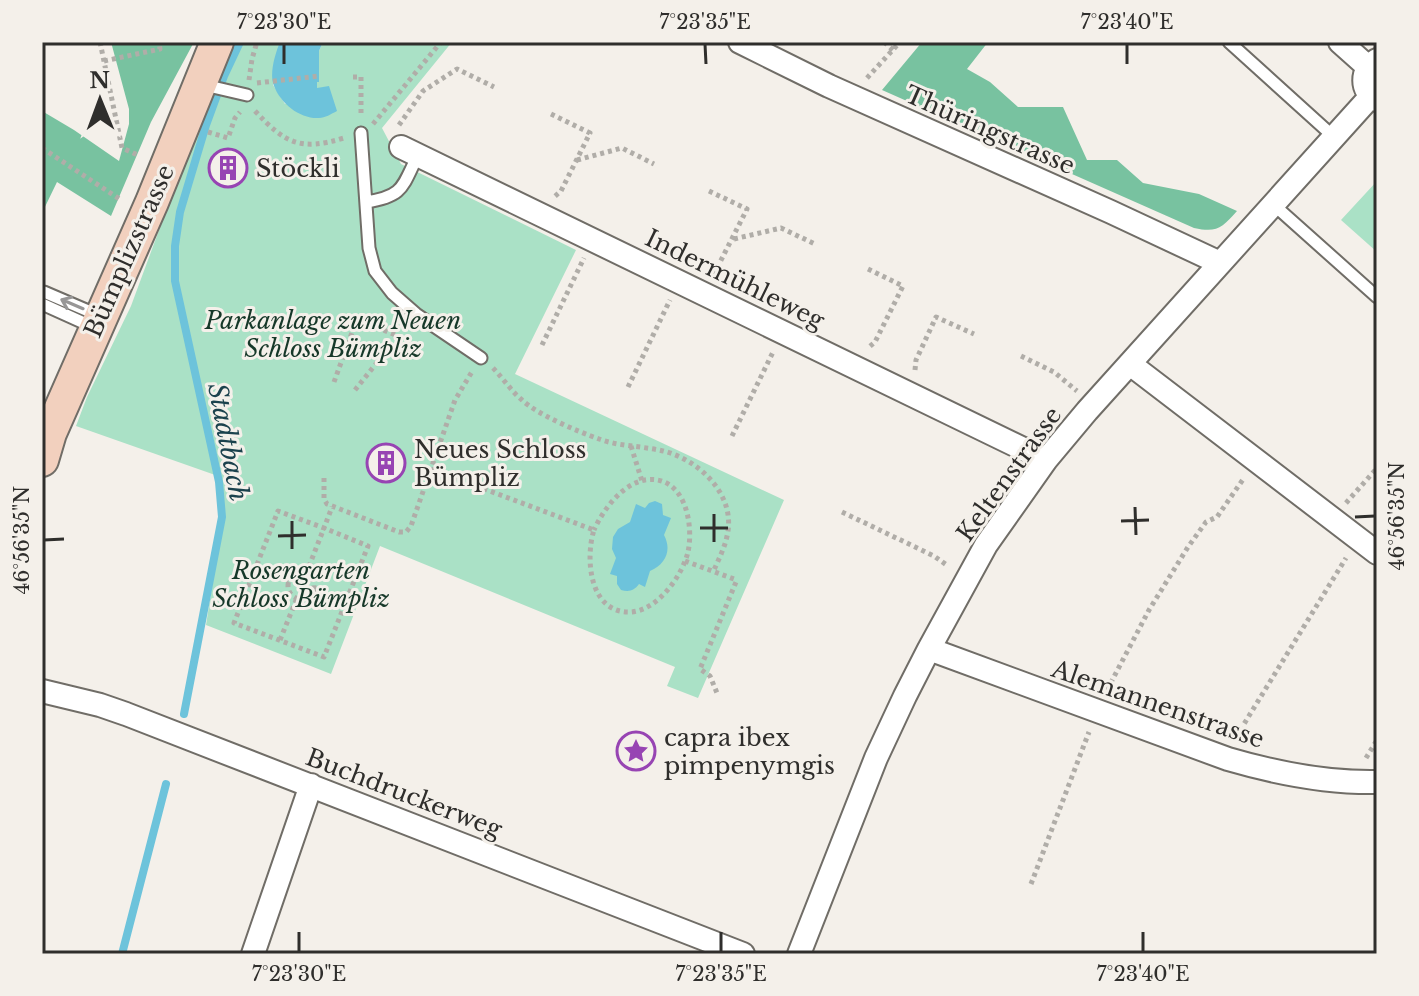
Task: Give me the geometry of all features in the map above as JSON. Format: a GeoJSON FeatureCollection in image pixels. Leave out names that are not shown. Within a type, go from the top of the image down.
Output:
{"type":"FeatureCollection","features":[{"type":"Feature","properties":{"kind":"street","name":"Bümplizstrasse"},"geometry":{"type":"LineString","coordinates":[[42,460],[50,433],[152,202],[212,87],[217,42]]}},
{"type":"Feature","properties":{"kind":"street","name":"Thüringstrasse"},"geometry":{"type":"LineString","coordinates":[[740,42],[829,86],[1220,263]]}},
{"type":"Feature","properties":{"kind":"street"},"geometry":{"type":"LineString","coordinates":[[1340,42],[1372,64],[1365,73],[1364,86],[1374,98]]}},
{"type":"Feature","properties":{"kind":"street","name":"Keltenstrasse"},"geometry":{"type":"LineString","coordinates":[[799,954],[876,758],[929,649],[986,545],[1046,460],[1334,137],[1374,98]]}},
{"type":"Feature","properties":{"kind":"street","name":"Indermühleweg"},"geometry":{"type":"LineString","coordinates":[[405,143],[593,240],[1046,460]]}},
{"type":"Feature","properties":{"kind":"street"},"geometry":{"type":"LineString","coordinates":[[1130,364],[1377,553]]}},
{"type":"Feature","properties":{"kind":"street","name":"Alemannenstrasse"},"geometry":{"type":"LineString","coordinates":[[929,649],[1100,705],[1205,752],[1252,766],[1328,780],[1369,774]]}},
{"type":"Feature","properties":{"kind":"street","name":"Buchdruckerweg"},"geometry":{"type":"LineString","coordinates":[[42,691],[100,705],[743,954]]}},
{"type":"Feature","properties":{"kind":"street"},"geometry":{"type":"LineString","coordinates":[[253,954],[311,785]]}},
{"type":"Feature","properties":{"kind":"lane"},"geometry":{"type":"LineString","coordinates":[[1229,42],[1334,137]]}},
{"type":"Feature","properties":{"kind":"lane"},"geometry":{"type":"LineString","coordinates":[[212,87],[247,95]]}},
{"type":"Feature","properties":{"kind":"lane"},"geometry":{"type":"LineString","coordinates":[[364,132],[369,248],[375,271],[392,293],[416,314],[481,358]]}},
{"type":"Feature","properties":{"kind":"lane"},"geometry":{"type":"LineString","coordinates":[[366,202],[391,197],[398,192],[405,143]]}},
{"type":"Feature","properties":{"kind":"lane"},"geometry":{"type":"LineString","coordinates":[[1274,205],[1377,297]]}},
{"type":"Feature","properties":{"kind":"lane"},"geometry":{"type":"LineString","coordinates":[[44,292],[98,322]]}},
{"type":"Feature","properties":{"kind":"lane"},"geometry":{"type":"LineString","coordinates":[[42,304],[98,322]]}},
{"type":"Feature","properties":{"kind":"path"},"geometry":{"type":"LineString","coordinates":[[100,42],[122,148],[144,159]]}},
{"type":"Feature","properties":{"kind":"path"},"geometry":{"type":"LineString","coordinates":[[104,61],[160,49],[159,42]]}},
{"type":"Feature","properties":{"kind":"path"},"geometry":{"type":"LineString","coordinates":[[247,95],[257,42]]}},
{"type":"Feature","properties":{"kind":"path"},"geometry":{"type":"LineString","coordinates":[[208,132],[228,138],[235,118],[248,103],[277,132],[300,144],[315,145],[364,132],[441,42]]}},
{"type":"Feature","properties":{"kind":"path"},"geometry":{"type":"LineString","coordinates":[[884,42],[893,50]]}},
{"type":"Feature","properties":{"kind":"path"},"geometry":{"type":"LineString","coordinates":[[861,85],[900,42]]}},
{"type":"Feature","properties":{"kind":"path"},"geometry":{"type":"LineString","coordinates":[[405,143],[423,91],[457,69],[494,87]]}},
{"type":"Feature","properties":{"kind":"path"},"geometry":{"type":"LineString","coordinates":[[271,81],[319,76]]}},
{"type":"Feature","properties":{"kind":"path"},"geometry":{"type":"LineString","coordinates":[[353,77],[361,77],[364,132]]}},
{"type":"Feature","properties":{"kind":"path"},"geometry":{"type":"LineString","coordinates":[[537,212],[561,191],[590,133],[551,114]]}},
{"type":"Feature","properties":{"kind":"path"},"geometry":{"type":"LineString","coordinates":[[42,148],[125,202]]}},
{"type":"Feature","properties":{"kind":"path"},"geometry":{"type":"LineString","coordinates":[[576,160],[622,148],[654,164]]}},
{"type":"Feature","properties":{"kind":"path"},"geometry":{"type":"LineString","coordinates":[[628,387],[689,286],[717,271],[747,209],[709,191]]}},
{"type":"Feature","properties":{"kind":"path"},"geometry":{"type":"LineString","coordinates":[[733,239],[781,228],[815,244]]}},
{"type":"Feature","properties":{"kind":"path"},"geometry":{"type":"LineString","coordinates":[[542,345],[593,240]]}},
{"type":"Feature","properties":{"kind":"path"},"geometry":{"type":"LineString","coordinates":[[848,364],[875,342],[903,286],[868,269]]}},
{"type":"Feature","properties":{"kind":"path"},"geometry":{"type":"LineString","coordinates":[[355,390],[416,314]]}},
{"type":"Feature","properties":{"kind":"path"},"geometry":{"type":"LineString","coordinates":[[914,395],[916,360],[936,317],[974,334]]}},
{"type":"Feature","properties":{"kind":"path"},"geometry":{"type":"LineString","coordinates":[[334,382],[357,319],[398,336]]}},
{"type":"Feature","properties":{"kind":"path"},"geometry":{"type":"LineString","coordinates":[[732,436],[783,332]]}},
{"type":"Feature","properties":{"kind":"path"},"geometry":{"type":"LineString","coordinates":[[1021,356],[1054,372],[1080,394]]}},
{"type":"Feature","properties":{"kind":"path"},"geometry":{"type":"LineString","coordinates":[[324,478],[324,499],[327,504],[406,532],[411,526],[455,400],[481,358],[535,410],[594,437],[661,450],[684,459],[701,471],[719,491],[729,527],[713,572]]}},
{"type":"Feature","properties":{"kind":"path"},"geometry":{"type":"LineString","coordinates":[[631,446],[642,481]]}},
{"type":"Feature","properties":{"kind":"path"},"geometry":{"type":"LineString","coordinates":[[1031,884],[1100,705],[1149,610],[1188,547],[1206,522],[1217,517],[1256,461]]}},
{"type":"Feature","properties":{"kind":"path"},"geometry":{"type":"LineString","coordinates":[[1343,507],[1377,468]]}},
{"type":"Feature","properties":{"kind":"path"},"geometry":{"type":"LineString","coordinates":[[431,469],[594,530]]}},
{"type":"Feature","properties":{"kind":"path"},"geometry":{"type":"LineString","coordinates":[[642,481],[664,483],[680,495],[687,509],[690,538],[677,579],[657,600],[631,612],[618,610],[603,601],[592,576],[590,552],[598,520],[611,503],[642,481]]}},
{"type":"Feature","properties":{"kind":"path"},"geometry":{"type":"LineString","coordinates":[[306,574],[332,507]]}},
{"type":"Feature","properties":{"kind":"path"},"geometry":{"type":"LineString","coordinates":[[278,511],[324,528],[368,546],[324,657],[234,623],[278,511]]}},
{"type":"Feature","properties":{"kind":"path"},"geometry":{"type":"LineString","coordinates":[[842,512],[934,556],[954,570]]}},
{"type":"Feature","properties":{"kind":"path"},"geometry":{"type":"LineString","coordinates":[[1231,744],[1358,538]]}},
{"type":"Feature","properties":{"kind":"path"},"geometry":{"type":"LineString","coordinates":[[685,561],[736,582],[701,668],[709,675],[717,693]]}},
{"type":"Feature","properties":{"kind":"path"},"geometry":{"type":"LineString","coordinates":[[256,568],[289,580]]}},
{"type":"Feature","properties":{"kind":"path"},"geometry":{"type":"LineString","coordinates":[[289,580],[298,573],[306,574],[313,580],[314,590]]}},
{"type":"Feature","properties":{"kind":"path"},"geometry":{"type":"LineString","coordinates":[[289,580],[289,592],[297,598],[307,597],[314,590]]}},
{"type":"Feature","properties":{"kind":"path"},"geometry":{"type":"LineString","coordinates":[[314,590],[345,603]]}},
{"type":"Feature","properties":{"kind":"path"},"geometry":{"type":"LineString","coordinates":[[280,640],[297,598]]}},
{"type":"Feature","properties":{"kind":"path"},"geometry":{"type":"LineString","coordinates":[[1369,774],[1377,740]]}},
{"type":"Feature","properties":{"kind":"green space"},"geometry":{"type":"Polygon","coordinates":[[[111,42],[194,42],[151,122],[111,216],[57,182],[42,213],[42,111],[119,161],[129,124],[129,109],[111,42]]]}},
{"type":"Feature","properties":{"kind":"green space","name":"Parkanlage zum Neuen Schloss Bümpliz"},"geometry":{"type":"Polygon","coordinates":[[[232,42],[280,42],[273,85],[285,104],[324,89],[317,89],[319,51],[323,42],[452,42],[382,128],[401,164],[576,250],[515,374],[784,500],[698,698],[667,686],[675,667],[380,546],[331,674],[206,625],[223,517],[218,476],[76,426],[131,306],[217,73],[232,42]]]}},
{"type":"Feature","properties":{"kind":"green space"},"geometry":{"type":"Polygon","coordinates":[[[922,42],[988,42],[967,69],[990,82],[1018,107],[1063,107],[1087,160],[1117,160],[1143,183],[1199,194],[1237,211],[1218,228],[1194,228],[882,90],[922,42]]]}},
{"type":"Feature","properties":{"kind":"green space"},"geometry":{"type":"Polygon","coordinates":[[[1377,181],[1377,252],[1341,220],[1377,181]]]}},
{"type":"Feature","properties":{"kind":"water"},"geometry":{"type":"Polygon","coordinates":[[[280,42],[323,42],[319,51],[317,88],[329,86],[337,111],[312,118],[298,113],[281,99],[272,76],[280,42]]]}},
{"type":"Feature","properties":{"kind":"water"},"geometry":{"type":"Polygon","coordinates":[[[655,501],[662,504],[663,515],[671,518],[664,535],[666,556],[660,565],[650,571],[645,587],[639,584],[631,590],[621,590],[617,576],[610,574],[616,558],[612,549],[613,537],[618,529],[630,522],[636,504],[645,508],[655,501]]]}},
{"type":"Feature","properties":{"kind":"waterway","name":"Stadtbach"},"geometry":{"type":"LineString","coordinates":[[184,714],[222,517],[219,482],[175,281],[175,246],[180,212],[206,125],[240,42]]}},
{"type":"Feature","properties":{"kind":"waterway","name":"Stadtbach"},"geometry":{"type":"LineString","coordinates":[[122,954],[166,784]]}},
{"type":"Feature","properties":{"kind":"place","name":"Stöckli"},"geometry":{"type":"Point","coordinates":[228,168]}},
{"type":"Feature","properties":{"kind":"place","name":"Neues Schloss Bümpliz"},"geometry":{"type":"Point","coordinates":[386,463]}},
{"type":"Feature","properties":{"kind":"place","name":"capra ibex pimpenymgis"},"geometry":{"type":"Point","coordinates":[636,751]}},
{"type":"Feature","properties":{"kind":"park label","name":"Rosengarten Schloss Bümpliz"},"geometry":{"type":"Point","coordinates":[301,584]}}]}
